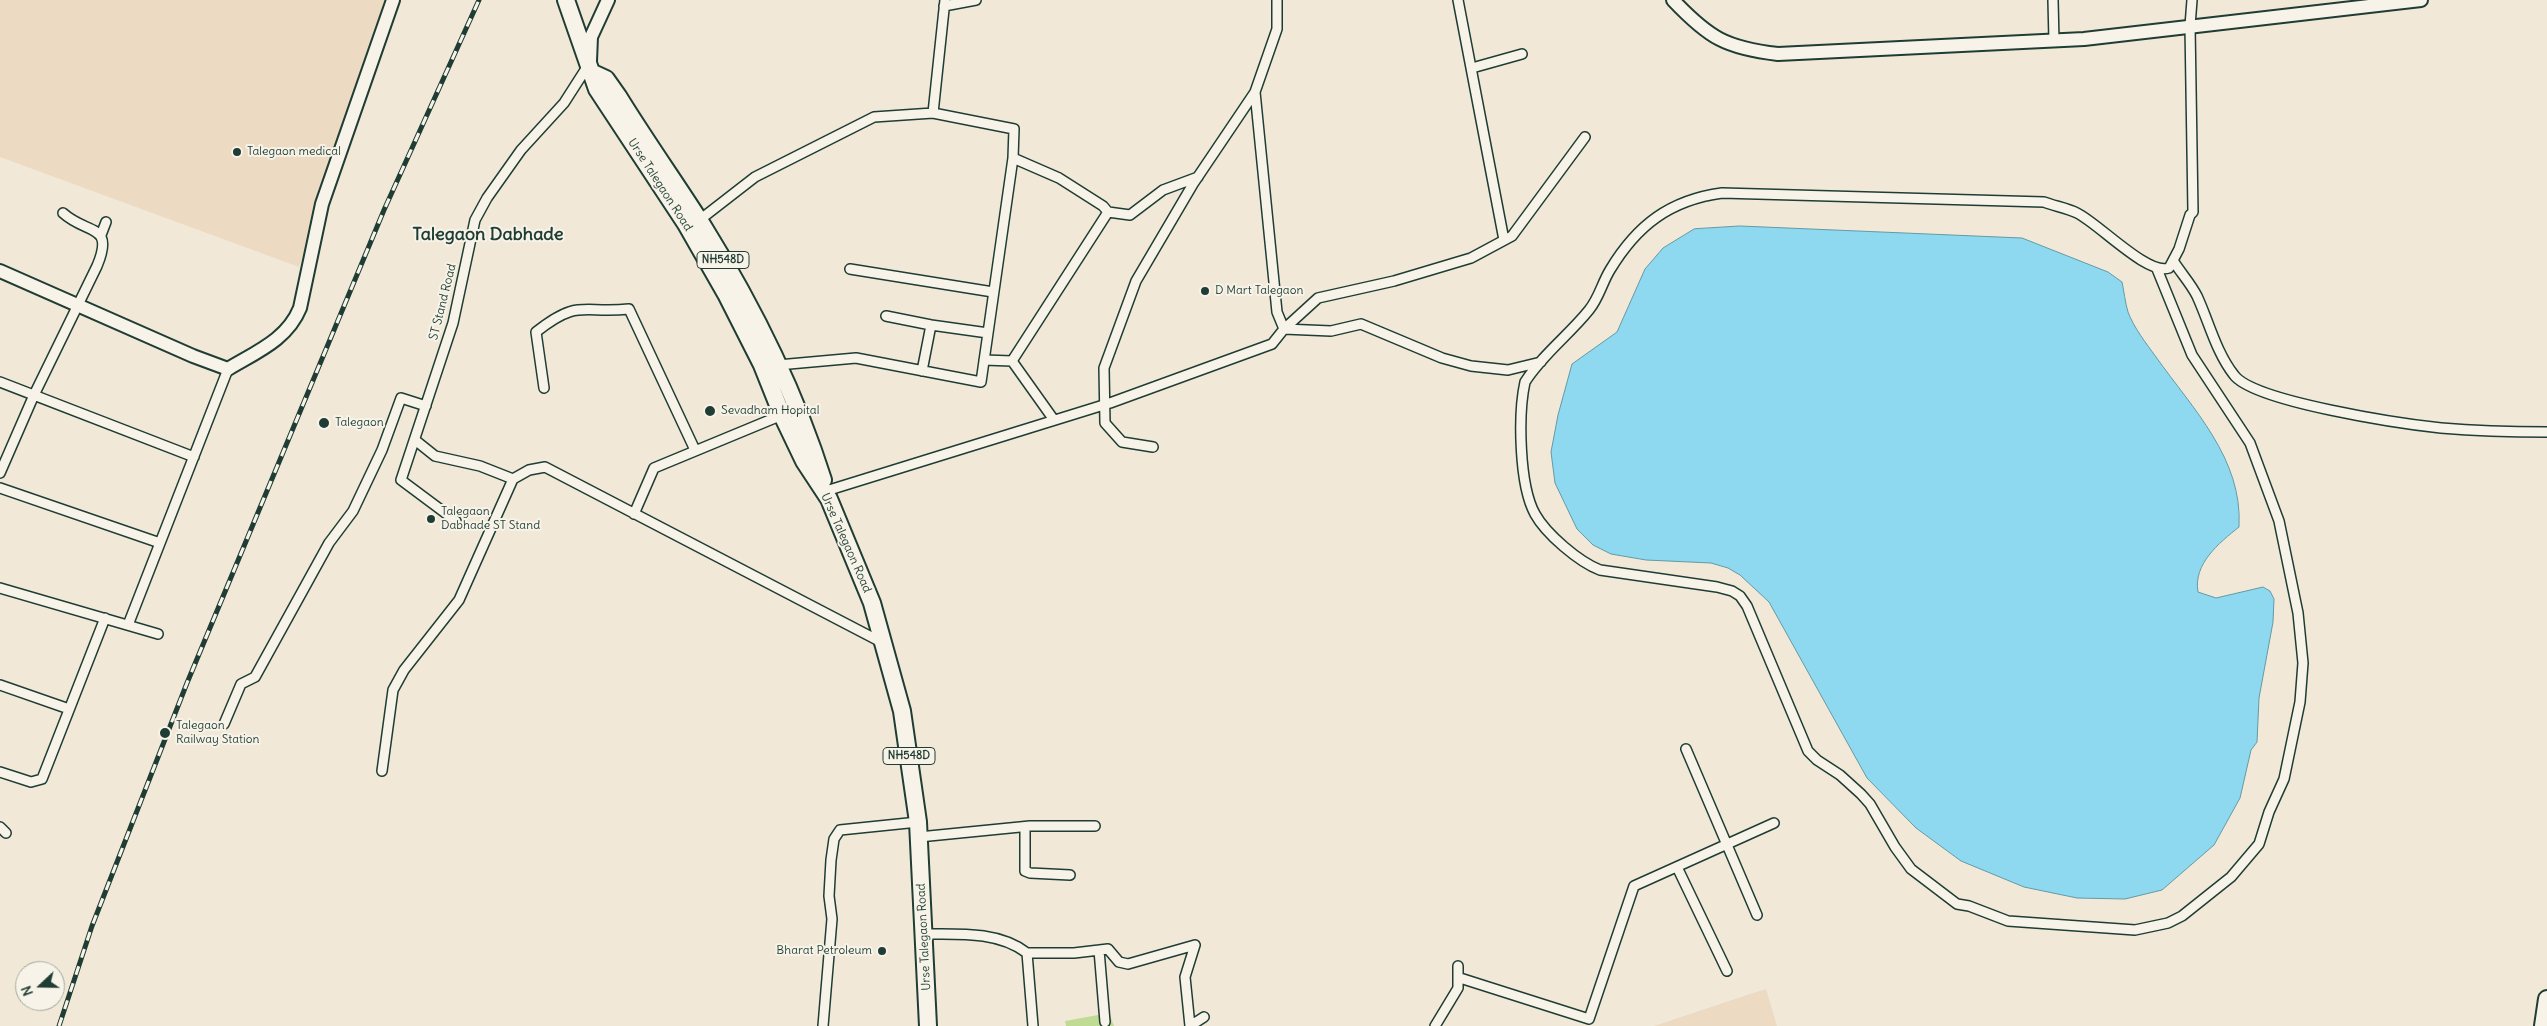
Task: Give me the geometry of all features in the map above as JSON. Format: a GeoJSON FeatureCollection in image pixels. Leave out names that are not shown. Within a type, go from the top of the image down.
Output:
{"type":"FeatureCollection","features":[{"type":"Feature","properties":{"kind":"highway","name":"Urse Talegaon Road"},"geometry":{"type":"LineString","coordinates":[[566,0],[596,72],[597,89],[694,224],[762,364],[782,415],[804,461],[827,495],[872,603],[885,644],[902,711],[918,830],[928,1026]]}},
{"type":"Feature","properties":{"kind":"highway","name":"NH548D"},"geometry":{"type":"LineString","coordinates":[[694,224],[740,290],[778,365],[815,455],[827,495]]}},
{"type":"Feature","properties":{"kind":"highway"},"geometry":{"type":"LineString","coordinates":[[2543,1026],[2547,999]]}},
{"type":"Feature","properties":{"kind":"street"},"geometry":{"type":"LineString","coordinates":[[128,625],[228,369],[278,338],[293,324],[300,308],[322,204],[393,0]]}},
{"type":"Feature","properties":{"kind":"street"},"geometry":{"type":"LineString","coordinates":[[596,72],[591,37],[608,0]]}},
{"type":"Feature","properties":{"kind":"street"},"geometry":{"type":"LineString","coordinates":[[933,113],[944,3],[976,0]]}},
{"type":"Feature","properties":{"kind":"street"},"geometry":{"type":"LineString","coordinates":[[1153,447],[1122,442],[1105,423],[1104,368],[1136,281],[1198,177],[1255,92],[1277,29],[1277,0]]}},
{"type":"Feature","properties":{"kind":"street"},"geometry":{"type":"LineString","coordinates":[[1458,0],[1504,240]]}},
{"type":"Feature","properties":{"kind":"street"},"geometry":{"type":"LineString","coordinates":[[1673,0],[1716,39],[1746,50],[1778,54],[2054,41],[2376,3],[2421,0]]}},
{"type":"Feature","properties":{"kind":"street"},"geometry":{"type":"LineString","coordinates":[[2053,0],[2054,41]]}},
{"type":"Feature","properties":{"kind":"street"},"geometry":{"type":"LineString","coordinates":[[2157,269],[2192,355],[2250,443],[2279,521],[2298,613],[2302,663],[2300,702],[2287,767],[2259,844],[2231,878],[2182,916],[2168,923],[2135,930],[2018,923],[1957,904],[1911,868],[1895,848],[1870,804],[1840,775],[1817,760],[1808,751],[1756,623],[1740,596],[1732,591],[1717,587],[1600,570],[1591,566],[1569,550],[1535,514],[1525,478],[1521,434],[1522,396],[1525,382],[1588,311],[1598,297],[1610,270],[1640,230],[1664,211],[1700,196],[1722,193],[2044,202],[2076,212],[2141,261],[2157,269],[2169,268],[2174,262],[2193,212],[2190,26],[2192,0]]}},
{"type":"Feature","properties":{"kind":"street"},"geometry":{"type":"LineString","coordinates":[[1472,68],[1522,54]]}},
{"type":"Feature","properties":{"kind":"street","name":"ST Stand Road"},"geometry":{"type":"LineString","coordinates":[[456,521],[402,480],[452,323],[473,230],[486,198],[521,150],[564,103],[596,72]]}},
{"type":"Feature","properties":{"kind":"street"},"geometry":{"type":"LineString","coordinates":[[1255,92],[1278,312],[1284,329]]}},
{"type":"Feature","properties":{"kind":"street"},"geometry":{"type":"LineString","coordinates":[[694,224],[755,177],[874,117],[933,113],[1014,129],[1013,158],[981,382],[856,358],[778,365]]}},
{"type":"Feature","properties":{"kind":"street"},"geometry":{"type":"LineString","coordinates":[[827,495],[1105,405],[1272,344],[1284,329],[1318,298],[1394,281],[1471,258],[1512,236],[1585,137]]}},
{"type":"Feature","properties":{"kind":"street"},"geometry":{"type":"LineString","coordinates":[[1013,158],[1059,178],[1103,206],[1108,212],[1130,215],[1163,190],[1198,177]]}},
{"type":"Feature","properties":{"kind":"street"},"geometry":{"type":"LineString","coordinates":[[1012,361],[1108,212]]}},
{"type":"Feature","properties":{"kind":"street"},"geometry":{"type":"LineString","coordinates":[[62,213],[101,235]]}},
{"type":"Feature","properties":{"kind":"street"},"geometry":{"type":"LineString","coordinates":[[0,473],[34,395],[102,253],[104,245],[101,235],[106,222]]}},
{"type":"Feature","properties":{"kind":"street"},"geometry":{"type":"LineString","coordinates":[[2174,262],[2196,294],[2219,349],[2234,376],[2253,390],[2300,404],[2439,428],[2500,432],[2547,432]]}},
{"type":"Feature","properties":{"kind":"street"},"geometry":{"type":"LineString","coordinates":[[850,269],[993,292]]}},
{"type":"Feature","properties":{"kind":"street"},"geometry":{"type":"LineString","coordinates":[[0,271],[228,369]]}},
{"type":"Feature","properties":{"kind":"street"},"geometry":{"type":"LineString","coordinates":[[544,388],[536,332],[555,317],[575,308],[610,311],[629,309],[695,450]]}},
{"type":"Feature","properties":{"kind":"street"},"geometry":{"type":"LineString","coordinates":[[886,316],[988,333]]}},
{"type":"Feature","properties":{"kind":"street"},"geometry":{"type":"LineString","coordinates":[[1284,329],[1331,331],[1361,324],[1442,358],[1471,366],[1508,370],[1541,362]]}},
{"type":"Feature","properties":{"kind":"street"},"geometry":{"type":"LineString","coordinates":[[922,372],[931,325]]}},
{"type":"Feature","properties":{"kind":"street"},"geometry":{"type":"LineString","coordinates":[[984,360],[1012,361]]}},
{"type":"Feature","properties":{"kind":"street"},"geometry":{"type":"LineString","coordinates":[[1012,361],[1054,420]]}},
{"type":"Feature","properties":{"kind":"street"},"geometry":{"type":"LineString","coordinates":[[0,382],[194,457]]}},
{"type":"Feature","properties":{"kind":"street"},"geometry":{"type":"LineString","coordinates":[[224,724],[241,684],[255,677],[329,543],[353,511],[382,450],[401,398],[426,406]]}},
{"type":"Feature","properties":{"kind":"street"},"geometry":{"type":"LineString","coordinates":[[634,514],[654,468],[782,415]]}},
{"type":"Feature","properties":{"kind":"street"},"geometry":{"type":"LineString","coordinates":[[414,440],[435,456],[480,466],[513,479]]}},
{"type":"Feature","properties":{"kind":"street"},"geometry":{"type":"LineString","coordinates":[[382,771],[393,690],[404,670],[459,600],[513,479],[529,470],[545,467],[885,644]]}},
{"type":"Feature","properties":{"kind":"street"},"geometry":{"type":"LineString","coordinates":[[0,488],[160,543]]}},
{"type":"Feature","properties":{"kind":"street"},"geometry":{"type":"LineString","coordinates":[[0,588],[36,601],[105,618],[158,634]]}},
{"type":"Feature","properties":{"kind":"street"},"geometry":{"type":"LineString","coordinates":[[0,772],[31,782],[42,778],[105,618]]}},
{"type":"Feature","properties":{"kind":"street"},"geometry":{"type":"LineString","coordinates":[[0,685],[70,709]]}},
{"type":"Feature","properties":{"kind":"street"},"geometry":{"type":"LineString","coordinates":[[1686,749],[1758,916]]}},
{"type":"Feature","properties":{"kind":"street"},"geometry":{"type":"LineString","coordinates":[[1460,978],[1587,1023],[1634,886],[1774,823]]}},
{"type":"Feature","properties":{"kind":"street"},"geometry":{"type":"LineString","coordinates":[[823,1026],[832,919],[829,896],[834,839],[840,830],[1096,826]]}},
{"type":"Feature","properties":{"kind":"street"},"geometry":{"type":"LineString","coordinates":[[1025,828],[1025,871],[1030,873],[1070,875]]}},
{"type":"Feature","properties":{"kind":"street"},"geometry":{"type":"LineString","coordinates":[[1677,867],[1728,971]]}},
{"type":"Feature","properties":{"kind":"street"},"geometry":{"type":"LineString","coordinates":[[924,934],[965,934],[1000,939],[1017,945],[1027,953],[1108,950],[1119,962],[1128,964],[1195,944],[1185,977],[1190,1026],[1204,1017]]}},
{"type":"Feature","properties":{"kind":"street"},"geometry":{"type":"LineString","coordinates":[[1099,950],[1105,1022]]}},
{"type":"Feature","properties":{"kind":"street"},"geometry":{"type":"LineString","coordinates":[[1027,953],[1033,1026]]}},
{"type":"Feature","properties":{"kind":"street"},"geometry":{"type":"LineString","coordinates":[[1435,1026],[1458,988],[1460,978],[1458,966]]}},
{"type":"Feature","properties":{"kind":"shaded area"},"geometry":{"type":"Polygon","coordinates":[[[0,0],[399,0],[324,193],[299,267],[0,157],[0,0]]]}},
{"type":"Feature","properties":{"kind":"shaded area"},"geometry":{"type":"Polygon","coordinates":[[[1766,989],[1777,1026],[1654,1026],[1750,994],[1766,989]]]}},
{"type":"Feature","properties":{"kind":"green space"},"geometry":{"type":"Polygon","coordinates":[[[1109,1013],[1114,1026],[1066,1026],[1065,1021],[1109,1013]]]}},
{"type":"Feature","properties":{"kind":"water"},"geometry":{"type":"Polygon","coordinates":[[[1740,226],[2022,238],[2108,272],[2122,282],[2128,312],[2134,324],[2144,341],[2213,436],[2233,479],[2238,502],[2239,527],[2209,555],[2199,572],[2198,592],[2216,598],[2263,587],[2270,591],[2274,599],[2273,622],[2259,698],[2257,742],[2251,750],[2240,798],[2214,845],[2162,890],[2125,899],[2077,898],[2024,887],[1961,861],[1916,828],[1867,778],[1769,602],[1740,575],[1728,568],[1711,563],[1646,560],[1611,554],[1593,545],[1577,529],[1555,483],[1551,452],[1558,415],[1572,364],[1617,332],[1645,269],[1663,248],[1694,229],[1740,226]]]}},
{"type":"Feature","properties":{"kind":"railway"},"geometry":{"type":"LineString","coordinates":[[59,1026],[92,926],[187,683],[384,210],[479,0]]}},
{"type":"Feature","properties":{"kind":"place","name":"Talegaon medical"},"geometry":{"type":"Point","coordinates":[237,152]}},
{"type":"Feature","properties":{"kind":"place","name":"D Mart Talegaon"},"geometry":{"type":"Point","coordinates":[1205,291]}},
{"type":"Feature","properties":{"kind":"place","name":"Sevadham Hopital"},"geometry":{"type":"Point","coordinates":[710,411]}},
{"type":"Feature","properties":{"kind":"place","name":"Talegaon"},"geometry":{"type":"Point","coordinates":[324,423]}},
{"type":"Feature","properties":{"kind":"place","name":"Talegaon Dabhade ST Stand"},"geometry":{"type":"Point","coordinates":[431,519]}},
{"type":"Feature","properties":{"kind":"place","name":"Talegaon Railway Station"},"geometry":{"type":"Point","coordinates":[165,733]}},
{"type":"Feature","properties":{"kind":"place","name":"Bharat Petroleum"},"geometry":{"type":"Point","coordinates":[882,951]}},
{"type":"Feature","properties":{"kind":"district","name":"Talegaon Dabhade"},"geometry":{"type":"Point","coordinates":[488,235]}}]}
